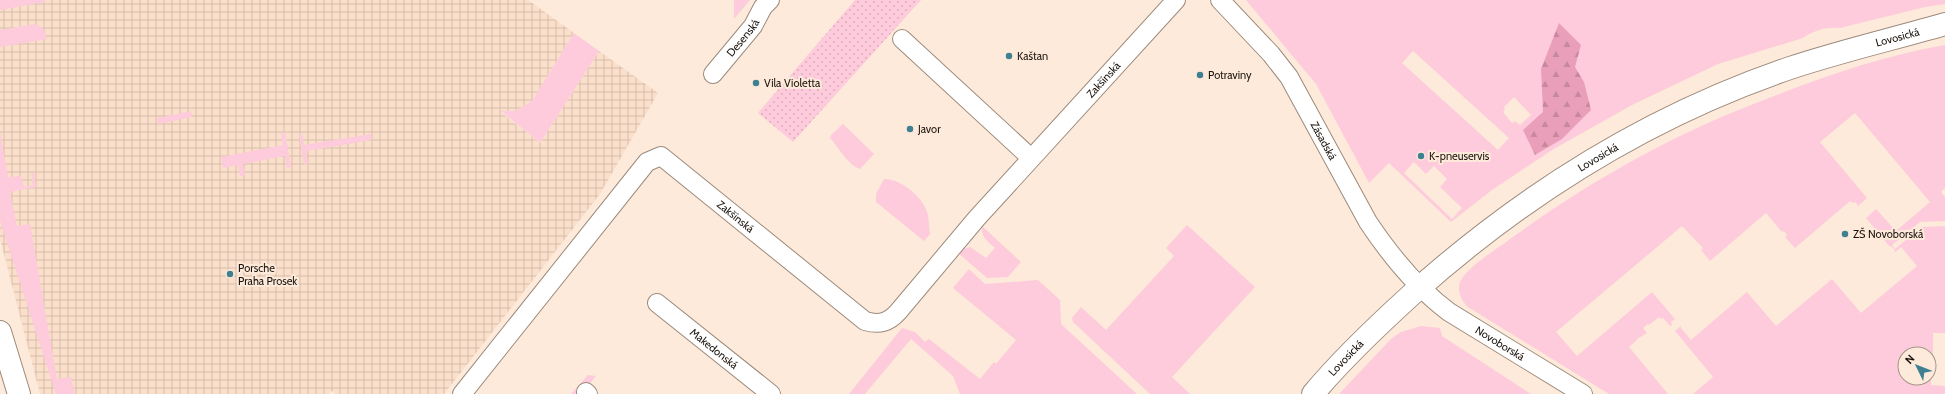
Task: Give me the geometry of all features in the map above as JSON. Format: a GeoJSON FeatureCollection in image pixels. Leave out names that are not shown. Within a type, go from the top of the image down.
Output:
{"type":"FeatureCollection","features":[{"type":"Feature","properties":{"kind":"main road","name":"Lovosická"},"geometry":{"type":"LineString","coordinates":[[1313,394],[1331,373],[1382,321],[1420,287],[1462,250],[1538,194],[1648,130],[1706,102],[1789,68],[1945,24]]}},
{"type":"Feature","properties":{"kind":"main road"},"geometry":{"type":"LineString","coordinates":[[0,332],[19,394]]}},
{"type":"Feature","properties":{"kind":"street","name":"Desenská"},"geometry":{"type":"LineString","coordinates":[[714,74],[753,26],[763,7],[770,0]]}},
{"type":"Feature","properties":{"kind":"street","name":"Zakšínská"},"geometry":{"type":"LineString","coordinates":[[462,394],[647,162],[661,156],[865,321],[876,324],[886,322],[898,312],[973,222],[1176,0]]}},
{"type":"Feature","properties":{"kind":"street","name":"Zásadská"},"geometry":{"type":"LineString","coordinates":[[1220,0],[1271,54],[1289,77],[1368,222],[1381,241],[1420,287]]}},
{"type":"Feature","properties":{"kind":"street"},"geometry":{"type":"LineString","coordinates":[[902,39],[1031,158]]}},
{"type":"Feature","properties":{"kind":"street","name":"Novoborská"},"geometry":{"type":"LineString","coordinates":[[1420,287],[1434,301],[1450,312],[1583,394]]}},
{"type":"Feature","properties":{"kind":"street","name":"Makedonská"},"geometry":{"type":"LineString","coordinates":[[657,303],[771,394]]}},
{"type":"Feature","properties":{"kind":"shaded area"},"geometry":{"type":"Polygon","coordinates":[[[0,0],[528,0],[574,33],[532,101],[516,111],[501,112],[540,143],[599,51],[658,93],[600,194],[444,394],[335,394],[334,391],[330,392],[330,394],[40,394],[0,239],[0,0]]]}},
{"type":"Feature","properties":{"kind":"shaded area"},"geometry":{"type":"Polygon","coordinates":[[[0,0],[45,0],[45,2],[0,10],[0,0]]]}},
{"type":"Feature","properties":{"kind":"shaded area"},"geometry":{"type":"Polygon","coordinates":[[[734,0],[750,0],[734,19],[734,0]]]}},
{"type":"Feature","properties":{"kind":"shaded area"},"geometry":{"type":"Polygon","coordinates":[[[855,0],[921,0],[793,142],[758,113],[855,0]]]}},
{"type":"Feature","properties":{"kind":"shaded area"},"geometry":{"type":"Polygon","coordinates":[[[1246,0],[1945,0],[1945,4],[1925,7],[1840,28],[1821,30],[1803,38],[1718,64],[1632,105],[1552,150],[1492,190],[1451,222],[1389,163],[1369,183],[1316,84],[1246,0]],[[1413,51],[1402,63],[1498,150],[1509,138],[1413,51]],[[1514,97],[1504,107],[1505,109],[1503,112],[1512,123],[1515,121],[1520,125],[1531,115],[1514,97]],[[1414,162],[1404,173],[1452,219],[1462,208],[1440,187],[1447,179],[1434,166],[1426,174],[1414,162]]]}},
{"type":"Feature","properties":{"kind":"shaded area"},"geometry":{"type":"Polygon","coordinates":[[[35,24],[43,28],[47,39],[0,47],[0,30],[35,24]]]}},
{"type":"Feature","properties":{"kind":"shaded area"},"geometry":{"type":"Polygon","coordinates":[[[574,33],[599,51],[540,143],[501,111],[516,111],[532,101],[574,33]]]}},
{"type":"Feature","properties":{"kind":"shaded area"},"geometry":{"type":"Polygon","coordinates":[[[1945,45],[1945,188],[1941,192],[1945,197],[1945,221],[1920,222],[1892,245],[1895,249],[1922,227],[1945,226],[1945,333],[1933,333],[1933,346],[1897,346],[1897,386],[1945,386],[1945,394],[1693,394],[1713,377],[1675,331],[1681,326],[1691,340],[1747,292],[1776,326],[1832,279],[1861,313],[1917,266],[1901,247],[1894,253],[1895,250],[1891,246],[1890,247],[1866,218],[1876,209],[1896,231],[1930,202],[1855,113],[1820,142],[1867,198],[1857,207],[1858,205],[1855,202],[1853,203],[1850,201],[1795,248],[1785,237],[1787,235],[1784,231],[1782,232],[1766,213],[1710,261],[1701,250],[1703,248],[1682,226],[1556,332],[1577,356],[1652,292],[1675,319],[1671,322],[1672,325],[1670,326],[1663,318],[1661,319],[1659,317],[1643,328],[1647,333],[1637,339],[1629,347],[1668,394],[1609,394],[1468,307],[1463,302],[1459,287],[1464,275],[1480,261],[1530,225],[1587,187],[1647,153],[1709,122],[1790,90],[1893,56],[1945,45]]]}},
{"type":"Feature","properties":{"kind":"shaded area"},"geometry":{"type":"Polygon","coordinates":[[[191,111],[192,117],[158,124],[157,118],[191,111]]]}},
{"type":"Feature","properties":{"kind":"shaded area"},"geometry":{"type":"Polygon","coordinates":[[[843,124],[874,154],[860,169],[848,160],[830,138],[831,135],[843,124]]]}},
{"type":"Feature","properties":{"kind":"shaded area"},"geometry":{"type":"Polygon","coordinates":[[[0,131],[8,177],[21,176],[24,187],[33,185],[31,173],[34,173],[36,187],[10,192],[17,226],[30,224],[57,379],[71,377],[75,394],[56,394],[0,221],[0,131]]]}},
{"type":"Feature","properties":{"kind":"shaded area"},"geometry":{"type":"Polygon","coordinates":[[[285,132],[291,167],[287,168],[285,156],[243,164],[245,175],[240,176],[238,165],[223,168],[221,157],[283,145],[281,133],[285,132]]]}},
{"type":"Feature","properties":{"kind":"shaded area"},"geometry":{"type":"Polygon","coordinates":[[[302,134],[304,145],[371,134],[372,140],[306,151],[308,164],[304,165],[299,135],[302,134]]]}},
{"type":"Feature","properties":{"kind":"shaded area"},"geometry":{"type":"Polygon","coordinates":[[[884,179],[898,182],[905,186],[922,202],[928,215],[930,234],[924,241],[876,202],[876,194],[884,179]]]}},
{"type":"Feature","properties":{"kind":"shaded area"},"geometry":{"type":"Polygon","coordinates":[[[1187,225],[1255,287],[1172,377],[1190,394],[1150,394],[1073,322],[1072,318],[1081,307],[1106,330],[1174,256],[1166,248],[1187,225]]]}},
{"type":"Feature","properties":{"kind":"shaded area"},"geometry":{"type":"Polygon","coordinates":[[[982,226],[1021,262],[1008,277],[987,278],[957,252],[970,247],[986,258],[995,248],[987,241],[982,233],[982,226]]]}},
{"type":"Feature","properties":{"kind":"shaded area"},"geometry":{"type":"Polygon","coordinates":[[[969,269],[985,284],[1038,280],[1060,300],[1061,324],[1137,394],[960,394],[953,376],[911,339],[865,394],[849,394],[902,328],[915,332],[925,342],[929,339],[980,379],[994,362],[996,364],[1016,340],[953,288],[969,269]]]}},
{"type":"Feature","properties":{"kind":"shaded area"},"geometry":{"type":"Polygon","coordinates":[[[1421,326],[1440,328],[1442,336],[1531,394],[1339,394],[1391,339],[1401,332],[1421,326]]]}},
{"type":"Feature","properties":{"kind":"shaded area"},"geometry":{"type":"Polygon","coordinates":[[[588,375],[596,376],[581,394],[571,394],[588,375]]]}},
{"type":"Feature","properties":{"kind":"green space"},"geometry":{"type":"Polygon","coordinates":[[[1559,23],[1581,45],[1575,67],[1584,82],[1591,110],[1562,139],[1535,155],[1523,130],[1543,112],[1541,69],[1559,23]]]}},
{"type":"Feature","properties":{"kind":"place","name":"Kaštan"},"geometry":{"type":"Point","coordinates":[1009,56]}},
{"type":"Feature","properties":{"kind":"place","name":"Potraviny"},"geometry":{"type":"Point","coordinates":[1200,75]}},
{"type":"Feature","properties":{"kind":"place","name":"Vila Violetta"},"geometry":{"type":"Point","coordinates":[756,83]}},
{"type":"Feature","properties":{"kind":"place","name":"Javor"},"geometry":{"type":"Point","coordinates":[910,129]}},
{"type":"Feature","properties":{"kind":"place","name":"K-pneuservis"},"geometry":{"type":"Point","coordinates":[1421,156]}},
{"type":"Feature","properties":{"kind":"place","name":"ZŠ Novoborská"},"geometry":{"type":"Point","coordinates":[1845,234]}},
{"type":"Feature","properties":{"kind":"place","name":"Porsche Praha Prosek"},"geometry":{"type":"Point","coordinates":[230,274]}}]}
